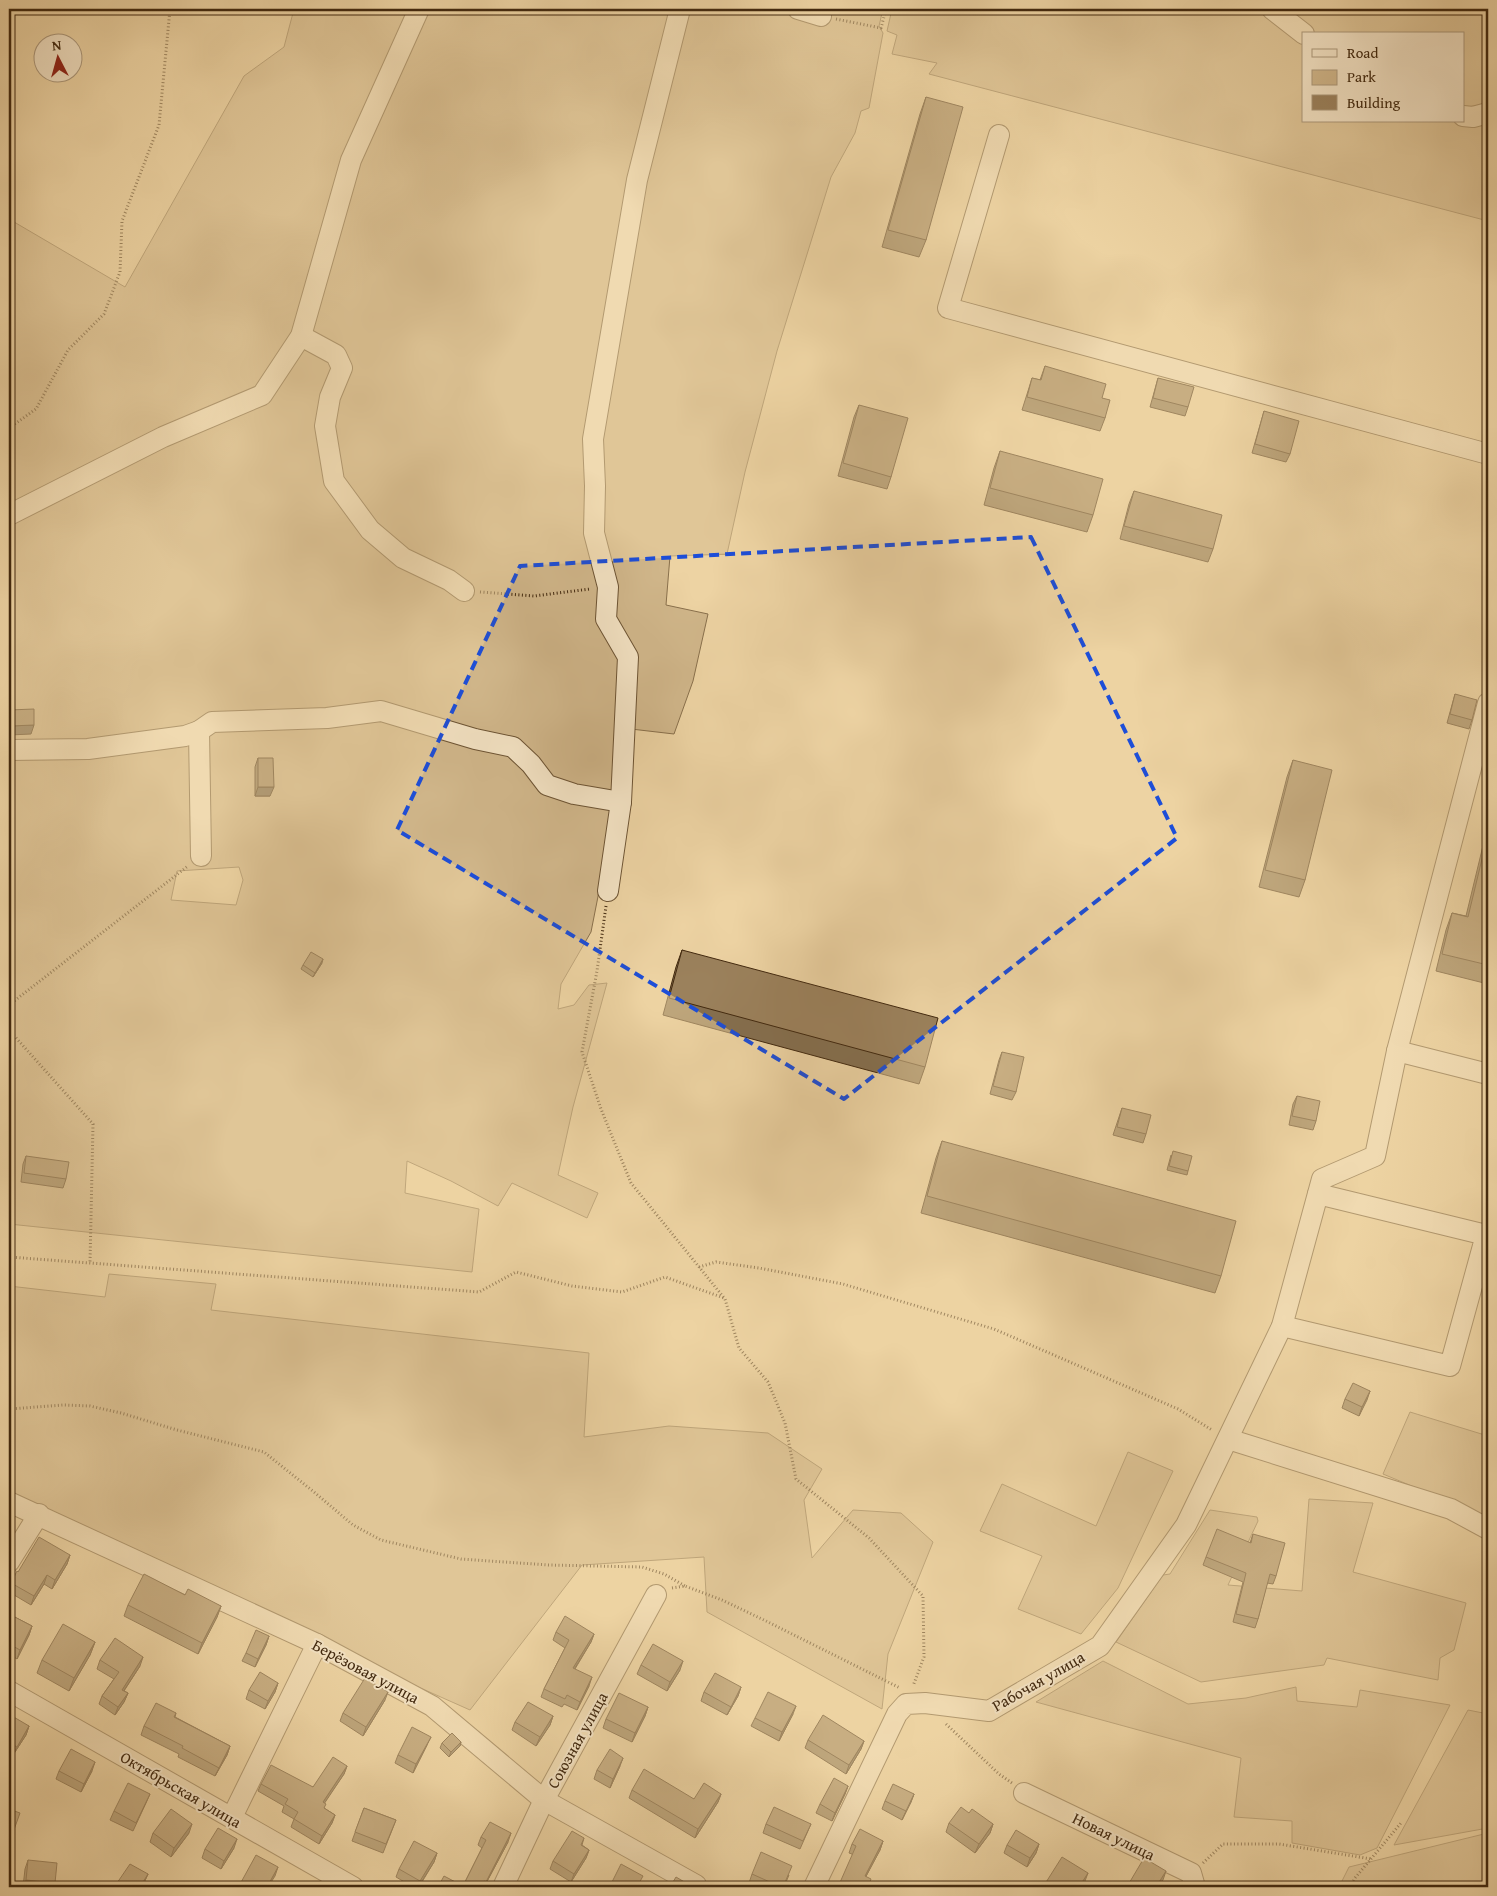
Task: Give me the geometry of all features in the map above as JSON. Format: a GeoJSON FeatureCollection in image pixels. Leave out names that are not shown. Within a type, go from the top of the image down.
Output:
{"type":"FeatureCollection","features":[{"type":"Feature","properties":{"kind":"street"},"geometry":{"type":"LineString","coordinates":[[608,891],[621,802],[628,657],[606,619],[608,587],[594,533],[593,439],[637,180],[680,9]]}},
{"type":"Feature","properties":{"kind":"street"},"geometry":{"type":"LineString","coordinates":[[798,9],[821,16]]}},
{"type":"Feature","properties":{"kind":"street"},"geometry":{"type":"LineString","coordinates":[[1272,9],[1302,32]]}},
{"type":"Feature","properties":{"kind":"street"},"geometry":{"type":"LineString","coordinates":[[9,515],[163,437],[262,395],[301,336],[351,160],[420,11]]}},
{"type":"Feature","properties":{"kind":"street"},"geometry":{"type":"LineString","coordinates":[[1464,116],[1473,117],[1488,113]]}},
{"type":"Feature","properties":{"kind":"street"},"geometry":{"type":"LineString","coordinates":[[999,135],[948,308],[1488,454]]}},
{"type":"Feature","properties":{"kind":"street"},"geometry":{"type":"LineString","coordinates":[[301,336],[336,355],[342,368],[330,398],[325,426],[334,481],[370,530],[403,558],[449,580],[464,591]]}},
{"type":"Feature","properties":{"kind":"street"},"geometry":{"type":"LineString","coordinates":[[1488,703],[1397,1051],[1488,1074]]}},
{"type":"Feature","properties":{"kind":"street"},"geometry":{"type":"LineString","coordinates":[[9,750],[88,749],[185,736],[199,731],[212,722],[327,718],[381,712],[513,747],[532,764],[547,785],[574,794],[621,802]]}},
{"type":"Feature","properties":{"kind":"street"},"geometry":{"type":"LineString","coordinates":[[199,731],[202,856]]}},
{"type":"Feature","properties":{"kind":"street","name":"Рабочая улица"},"geometry":{"type":"LineString","coordinates":[[908,1699],[989,1711],[1100,1646],[1186,1525],[1282,1326],[1322,1178],[1374,1156],[1397,1051]]}},
{"type":"Feature","properties":{"kind":"street"},"geometry":{"type":"LineString","coordinates":[[1282,1326],[1450,1366],[1453,1357],[1486,1235],[1318,1194]]}},
{"type":"Feature","properties":{"kind":"street"},"geometry":{"type":"LineString","coordinates":[[1228,1439],[1451,1509],[1488,1529]]}},
{"type":"Feature","properties":{"kind":"street","name":"Берёзовая улица"},"geometry":{"type":"LineString","coordinates":[[9,1502],[39,1514],[317,1644],[432,1706],[544,1800],[696,1885]]}},
{"type":"Feature","properties":{"kind":"street"},"geometry":{"type":"LineString","coordinates":[[9,1562],[39,1514]]}},
{"type":"Feature","properties":{"kind":"street","name":"Союзная улица"},"geometry":{"type":"LineString","coordinates":[[503,1887],[544,1800],[656,1595]]}},
{"type":"Feature","properties":{"kind":"street"},"geometry":{"type":"LineString","coordinates":[[232,1817],[317,1644]]}},
{"type":"Feature","properties":{"kind":"street","name":"Октябрьская улица"},"geometry":{"type":"LineString","coordinates":[[9,1691],[353,1887]]}},
{"type":"Feature","properties":{"kind":"street"},"geometry":{"type":"LineString","coordinates":[[814,1887],[897,1714],[908,1699]]}},
{"type":"Feature","properties":{"kind":"street","name":"Новая улица"},"geometry":{"type":"LineString","coordinates":[[1024,1792],[1193,1880]]}},
{"type":"Feature","properties":{"kind":"path"},"geometry":{"type":"LineString","coordinates":[[9,428],[36,409],[68,350],[104,314],[120,272],[122,221],[159,124],[170,9]]}},
{"type":"Feature","properties":{"kind":"path"},"geometry":{"type":"LineString","coordinates":[[821,16],[881,28],[886,9]]}},
{"type":"Feature","properties":{"kind":"path"},"geometry":{"type":"LineString","coordinates":[[464,591],[534,596],[608,587]]}},
{"type":"Feature","properties":{"kind":"path"},"geometry":{"type":"LineString","coordinates":[[9,1005],[202,856]]}},
{"type":"Feature","properties":{"kind":"path"},"geometry":{"type":"LineString","coordinates":[[9,1409],[63,1405],[90,1406],[264,1452],[352,1525],[381,1540],[461,1559],[529,1564],[642,1567],[664,1574],[685,1586],[766,1620],[908,1699],[924,1657],[923,1596],[869,1538],[796,1479],[785,1423],[768,1382],[739,1348],[725,1299],[631,1183],[601,1109],[582,1052],[597,971],[608,891]]}},
{"type":"Feature","properties":{"kind":"path"},"geometry":{"type":"LineString","coordinates":[[9,1030],[93,1124],[90,1263]]}},
{"type":"Feature","properties":{"kind":"path"},"geometry":{"type":"LineString","coordinates":[[9,1257],[479,1292],[516,1272],[572,1286],[622,1292],[665,1278],[725,1299]]}},
{"type":"Feature","properties":{"kind":"path"},"geometry":{"type":"LineString","coordinates":[[699,1267],[716,1262],[843,1284],[994,1329],[1178,1410],[1228,1439]]}},
{"type":"Feature","properties":{"kind":"path"},"geometry":{"type":"LineString","coordinates":[[656,1595],[672,1588],[685,1586]]}},
{"type":"Feature","properties":{"kind":"path"},"geometry":{"type":"LineString","coordinates":[[946,1723],[999,1774],[1024,1792]]}},
{"type":"Feature","properties":{"kind":"path"},"geometry":{"type":"LineString","coordinates":[[1350,1887],[1355,1878],[1401,1824]]}},
{"type":"Feature","properties":{"kind":"path"},"geometry":{"type":"LineString","coordinates":[[1193,1880],[1223,1844],[1280,1844],[1371,1859]]}},
{"type":"Feature","properties":{"kind":"highlighted area"},"geometry":{"type":"Polygon","coordinates":[[[1031,537],[1177,838],[844,1099],[397,830],[520,566],[1031,537]]]}},
{"type":"Feature","properties":{"kind":"green space"},"geometry":{"type":"Polygon","coordinates":[[[294,9],[883,9],[879,26],[883,33],[869,108],[861,111],[855,133],[831,177],[777,351],[745,472],[727,554],[670,556],[666,605],[708,614],[693,681],[674,734],[631,729],[591,932],[561,984],[558,1009],[574,1005],[589,985],[607,983],[573,1107],[558,1175],[598,1193],[587,1218],[512,1183],[498,1206],[451,1181],[407,1161],[405,1193],[479,1209],[472,1272],[9,1224],[9,219],[125,287],[244,76],[284,47],[294,9]],[[239,867],[177,871],[171,900],[236,905],[243,880],[239,867]]]}},
{"type":"Feature","properties":{"kind":"green space"},"geometry":{"type":"Polygon","coordinates":[[[892,9],[1488,9],[1488,221],[929,74],[937,63],[892,54],[897,35],[887,31],[892,9]]]}},
{"type":"Feature","properties":{"kind":"green space"},"geometry":{"type":"Polygon","coordinates":[[[109,1274],[216,1284],[211,1310],[589,1353],[584,1437],[669,1426],[768,1433],[822,1469],[804,1500],[812,1558],[853,1510],[901,1513],[933,1542],[888,1654],[882,1709],[707,1612],[704,1557],[582,1565],[470,1710],[9,1505],[9,1286],[105,1297],[109,1274]]]}},
{"type":"Feature","properties":{"kind":"green space"},"geometry":{"type":"Polygon","coordinates":[[[1410,1412],[1488,1436],[1488,1518],[1383,1474],[1410,1412]]]}},
{"type":"Feature","properties":{"kind":"green space"},"geometry":{"type":"Polygon","coordinates":[[[1128,1452],[1173,1471],[1118,1588],[1081,1634],[1018,1609],[1042,1556],[980,1531],[1002,1484],[1096,1526],[1128,1452]]]}},
{"type":"Feature","properties":{"kind":"green space"},"geometry":{"type":"Polygon","coordinates":[[[1309,1499],[1373,1503],[1353,1572],[1466,1603],[1454,1650],[1440,1658],[1438,1680],[1327,1658],[1324,1665],[1201,1682],[1116,1642],[1163,1575],[1170,1574],[1210,1510],[1257,1517],[1258,1521],[1228,1585],[1302,1591],[1309,1499]]]}},
{"type":"Feature","properties":{"kind":"green space"},"geometry":{"type":"Polygon","coordinates":[[[1103,1661],[1188,1704],[1246,1698],[1296,1687],[1297,1701],[1357,1707],[1360,1690],[1450,1705],[1377,1848],[1360,1855],[1292,1843],[1292,1821],[1234,1817],[1241,1758],[1036,1702],[1103,1661]]]}},
{"type":"Feature","properties":{"kind":"green space"},"geometry":{"type":"Polygon","coordinates":[[[1468,1710],[1488,1714],[1488,1828],[1394,1845],[1468,1710]]]}},
{"type":"Feature","properties":{"kind":"green space"},"geometry":{"type":"Polygon","coordinates":[[[1488,1833],[1488,1887],[1339,1887],[1349,1867],[1488,1833]]]}},
{"type":"Feature","properties":{"kind":"building"},"geometry":{"type":"Polygon","coordinates":[[[926,97],[963,107],[926,240],[888,230],[926,97]]]}},
{"type":"Feature","properties":{"kind":"building"},"geometry":{"type":"Polygon","coordinates":[[[1045,366],[1106,384],[1102,398],[1110,400],[1105,418],[1027,397],[1032,378],[1041,380],[1045,366]]]}},
{"type":"Feature","properties":{"kind":"building"},"geometry":{"type":"Polygon","coordinates":[[[1158,378],[1194,387],[1188,407],[1153,398],[1158,378]]]}},
{"type":"Feature","properties":{"kind":"building"},"geometry":{"type":"Polygon","coordinates":[[[859,405],[908,418],[891,477],[843,463],[859,405]]]}},
{"type":"Feature","properties":{"kind":"building"},"geometry":{"type":"Polygon","coordinates":[[[1264,411],[1299,421],[1290,454],[1255,444],[1264,411]]]}},
{"type":"Feature","properties":{"kind":"building"},"geometry":{"type":"Polygon","coordinates":[[[1000,451],[1103,479],[1093,515],[990,488],[1000,451]]]}},
{"type":"Feature","properties":{"kind":"building"},"geometry":{"type":"Polygon","coordinates":[[[1134,491],[1222,515],[1213,549],[1124,526],[1134,491]]]}},
{"type":"Feature","properties":{"kind":"building"},"geometry":{"type":"Polygon","coordinates":[[[1455,694],[1477,700],[1472,720],[1450,714],[1455,694]]]}},
{"type":"Feature","properties":{"kind":"building"},"geometry":{"type":"Polygon","coordinates":[[[34,709],[34,725],[10,726],[9,710],[34,709]]]}},
{"type":"Feature","properties":{"kind":"building"},"geometry":{"type":"Polygon","coordinates":[[[258,758],[273,758],[274,787],[258,787],[258,758]]]}},
{"type":"Feature","properties":{"kind":"building"},"geometry":{"type":"Polygon","coordinates":[[[1293,760],[1332,770],[1305,880],[1265,870],[1293,760]]]}},
{"type":"Feature","properties":{"kind":"building"},"geometry":{"type":"Polygon","coordinates":[[[1488,834],[1488,965],[1442,954],[1452,913],[1468,917],[1488,834]]]}},
{"type":"Feature","properties":{"kind":"building"},"geometry":{"type":"Polygon","coordinates":[[[682,950],[938,1018],[925,1067],[669,998],[682,950]]]}},
{"type":"Feature","properties":{"kind":"building"},"geometry":{"type":"Polygon","coordinates":[[[311,952],[323,959],[315,973],[303,965],[311,952]]]}},
{"type":"Feature","properties":{"kind":"building"},"geometry":{"type":"Polygon","coordinates":[[[1002,1052],[1024,1057],[1016,1092],[993,1086],[1002,1052]]]}},
{"type":"Feature","properties":{"kind":"building"},"geometry":{"type":"Polygon","coordinates":[[[1297,1096],[1320,1101],[1316,1121],[1292,1116],[1297,1096]]]}},
{"type":"Feature","properties":{"kind":"building"},"geometry":{"type":"Polygon","coordinates":[[[1122,1108],[1151,1115],[1146,1134],[1117,1127],[1122,1108]]]}},
{"type":"Feature","properties":{"kind":"building"},"geometry":{"type":"Polygon","coordinates":[[[942,1141],[1236,1221],[1221,1276],[927,1196],[942,1141]]]}},
{"type":"Feature","properties":{"kind":"building"},"geometry":{"type":"Polygon","coordinates":[[[1173,1151],[1192,1156],[1188,1171],[1169,1166],[1173,1151]]]}},
{"type":"Feature","properties":{"kind":"building"},"geometry":{"type":"Polygon","coordinates":[[[26,1156],[69,1162],[66,1179],[24,1173],[26,1156]]]}},
{"type":"Feature","properties":{"kind":"building"},"geometry":{"type":"Polygon","coordinates":[[[1353,1383],[1370,1391],[1362,1407],[1345,1399],[1353,1383]]]}},
{"type":"Feature","properties":{"kind":"building"},"geometry":{"type":"Polygon","coordinates":[[[1217,1529],[1251,1543],[1253,1534],[1285,1543],[1276,1576],[1270,1574],[1258,1619],[1236,1614],[1246,1573],[1206,1557],[1217,1529]]]}},
{"type":"Feature","properties":{"kind":"building"},"geometry":{"type":"Polygon","coordinates":[[[39,1537],[70,1555],[55,1580],[47,1575],[34,1596],[11,1583],[39,1537]]]}},
{"type":"Feature","properties":{"kind":"building"},"geometry":{"type":"Polygon","coordinates":[[[144,1574],[185,1595],[188,1589],[221,1606],[202,1643],[128,1605],[144,1574]]]}},
{"type":"Feature","properties":{"kind":"building"},"geometry":{"type":"Polygon","coordinates":[[[9,1614],[32,1626],[20,1650],[9,1644],[9,1614]]]}},
{"type":"Feature","properties":{"kind":"building"},"geometry":{"type":"Polygon","coordinates":[[[565,1616],[594,1634],[573,1668],[592,1677],[580,1702],[567,1695],[565,1699],[544,1689],[569,1640],[556,1632],[565,1616]]]}},
{"type":"Feature","properties":{"kind":"building"},"geometry":{"type":"Polygon","coordinates":[[[63,1624],[95,1642],[74,1678],[42,1660],[63,1624]]]}},
{"type":"Feature","properties":{"kind":"building"},"geometry":{"type":"Polygon","coordinates":[[[256,1630],[269,1636],[258,1659],[246,1653],[256,1630]]]}},
{"type":"Feature","properties":{"kind":"building"},"geometry":{"type":"Polygon","coordinates":[[[115,1638],[143,1657],[122,1690],[128,1693],[118,1707],[102,1696],[119,1672],[100,1660],[115,1638]]]}},
{"type":"Feature","properties":{"kind":"building"},"geometry":{"type":"Polygon","coordinates":[[[653,1644],[683,1661],[670,1682],[641,1665],[653,1644]]]}},
{"type":"Feature","properties":{"kind":"building"},"geometry":{"type":"Polygon","coordinates":[[[260,1672],[278,1683],[268,1701],[249,1690],[260,1672]]]}},
{"type":"Feature","properties":{"kind":"building"},"geometry":{"type":"Polygon","coordinates":[[[715,1673],[741,1687],[731,1707],[704,1692],[715,1673]]]}},
{"type":"Feature","properties":{"kind":"building"},"geometry":{"type":"Polygon","coordinates":[[[365,1678],[388,1692],[366,1727],[343,1713],[365,1678]]]}},
{"type":"Feature","properties":{"kind":"building"},"geometry":{"type":"Polygon","coordinates":[[[768,1692],[796,1706],[782,1732],[755,1718],[768,1692]]]}},
{"type":"Feature","properties":{"kind":"building"},"geometry":{"type":"Polygon","coordinates":[[[619,1693],[648,1707],[635,1733],[606,1719],[619,1693]]]}},
{"type":"Feature","properties":{"kind":"building"},"geometry":{"type":"Polygon","coordinates":[[[528,1702],[553,1716],[540,1737],[515,1722],[528,1702]]]}},
{"type":"Feature","properties":{"kind":"building"},"geometry":{"type":"Polygon","coordinates":[[[156,1703],[176,1713],[174,1717],[230,1746],[219,1768],[182,1748],[183,1746],[144,1726],[156,1703]]]}},
{"type":"Feature","properties":{"kind":"building"},"geometry":{"type":"Polygon","coordinates":[[[823,1715],[864,1741],[849,1765],[808,1740],[823,1715]]]}},
{"type":"Feature","properties":{"kind":"building"},"geometry":{"type":"Polygon","coordinates":[[[12,1716],[29,1726],[17,1747],[9,1742],[9,1721],[12,1716]]]}},
{"type":"Feature","properties":{"kind":"building"},"geometry":{"type":"Polygon","coordinates":[[[412,1727],[431,1737],[416,1764],[398,1755],[412,1727]]]}},
{"type":"Feature","properties":{"kind":"building"},"geometry":{"type":"Polygon","coordinates":[[[452,1733],[461,1742],[451,1752],[442,1743],[452,1733]]]}},
{"type":"Feature","properties":{"kind":"building"},"geometry":{"type":"Polygon","coordinates":[[[71,1749],[95,1762],[84,1784],[59,1771],[71,1749]]]}},
{"type":"Feature","properties":{"kind":"building"},"geometry":{"type":"Polygon","coordinates":[[[610,1749],[623,1758],[613,1779],[597,1770],[610,1749]]]}},
{"type":"Feature","properties":{"kind":"building"},"geometry":{"type":"Polygon","coordinates":[[[333,1757],[347,1766],[323,1802],[326,1804],[324,1808],[335,1815],[322,1836],[294,1819],[298,1812],[285,1804],[288,1799],[261,1784],[271,1765],[313,1787],[333,1757]]]}},
{"type":"Feature","properties":{"kind":"building"},"geometry":{"type":"Polygon","coordinates":[[[644,1769],[694,1799],[704,1783],[721,1794],[698,1829],[632,1790],[644,1769]]]}},
{"type":"Feature","properties":{"kind":"building"},"geometry":{"type":"Polygon","coordinates":[[[834,1778],[848,1786],[835,1813],[820,1804],[834,1778]]]}},
{"type":"Feature","properties":{"kind":"building"},"geometry":{"type":"Polygon","coordinates":[[[128,1783],[150,1794],[136,1823],[114,1811],[128,1783]]]}},
{"type":"Feature","properties":{"kind":"building"},"geometry":{"type":"Polygon","coordinates":[[[893,1784],[914,1794],[906,1811],[885,1801],[893,1784]]]}},
{"type":"Feature","properties":{"kind":"building"},"geometry":{"type":"Polygon","coordinates":[[[774,1807],[811,1824],[803,1841],[766,1824],[774,1807]]]}},
{"type":"Feature","properties":{"kind":"building"},"geometry":{"type":"Polygon","coordinates":[[[961,1807],[969,1813],[972,1809],[993,1824],[979,1844],[949,1823],[961,1807]]]}},
{"type":"Feature","properties":{"kind":"building"},"geometry":{"type":"Polygon","coordinates":[[[364,1808],[396,1820],[386,1844],[355,1832],[364,1808]]]}},
{"type":"Feature","properties":{"kind":"building"},"geometry":{"type":"Polygon","coordinates":[[[9,1809],[20,1813],[11,1838],[9,1837],[9,1809]]]}},
{"type":"Feature","properties":{"kind":"building"},"geometry":{"type":"Polygon","coordinates":[[[171,1809],[192,1824],[174,1848],[153,1833],[171,1809]]]}},
{"type":"Feature","properties":{"kind":"building"},"geometry":{"type":"Polygon","coordinates":[[[490,1822],[511,1833],[486,1882],[484,1881],[480,1887],[438,1887],[444,1876],[463,1886],[486,1840],[481,1837],[490,1822]]]}},
{"type":"Feature","properties":{"kind":"building"},"geometry":{"type":"Polygon","coordinates":[[[218,1828],[237,1839],[224,1861],[205,1849],[218,1828]]]}},
{"type":"Feature","properties":{"kind":"building"},"geometry":{"type":"Polygon","coordinates":[[[860,1829],[883,1841],[865,1876],[871,1879],[868,1887],[838,1887],[856,1846],[852,1844],[860,1829]]]}},
{"type":"Feature","properties":{"kind":"building"},"geometry":{"type":"Polygon","coordinates":[[[1016,1830],[1039,1844],[1030,1858],[1007,1845],[1016,1830]]]}},
{"type":"Feature","properties":{"kind":"building"},"geometry":{"type":"Polygon","coordinates":[[[572,1831],[584,1838],[581,1845],[589,1850],[574,1874],[553,1861],[572,1831]]]}},
{"type":"Feature","properties":{"kind":"building"},"geometry":{"type":"Polygon","coordinates":[[[414,1841],[437,1853],[420,1881],[399,1869],[414,1841]]]}},
{"type":"Feature","properties":{"kind":"building"},"geometry":{"type":"Polygon","coordinates":[[[761,1852],[792,1866],[783,1887],[752,1874],[761,1852]]]}},
{"type":"Feature","properties":{"kind":"building"},"geometry":{"type":"Polygon","coordinates":[[[256,1855],[278,1867],[267,1887],[239,1886],[256,1855]]]}},
{"type":"Feature","properties":{"kind":"building"},"geometry":{"type":"Polygon","coordinates":[[[1062,1857],[1088,1873],[1079,1887],[1043,1887],[1062,1857]]]}},
{"type":"Feature","properties":{"kind":"building"},"geometry":{"type":"Polygon","coordinates":[[[1144,1858],[1166,1871],[1156,1887],[1131,1887],[1128,1885],[1144,1858]]]}},
{"type":"Feature","properties":{"kind":"building"},"geometry":{"type":"Polygon","coordinates":[[[28,1860],[57,1863],[55,1883],[26,1880],[28,1860]]]}},
{"type":"Feature","properties":{"kind":"building"},"geometry":{"type":"Polygon","coordinates":[[[130,1864],[148,1874],[140,1887],[125,1887],[117,1883],[130,1864]]]}},
{"type":"Feature","properties":{"kind":"building"},"geometry":{"type":"Polygon","coordinates":[[[621,1864],[643,1876],[637,1887],[610,1886],[621,1864]]]}},
{"type":"Feature","properties":{"kind":"building"},"geometry":{"type":"Polygon","coordinates":[[[676,1877],[693,1887],[670,1887],[676,1877]]]}}]}
